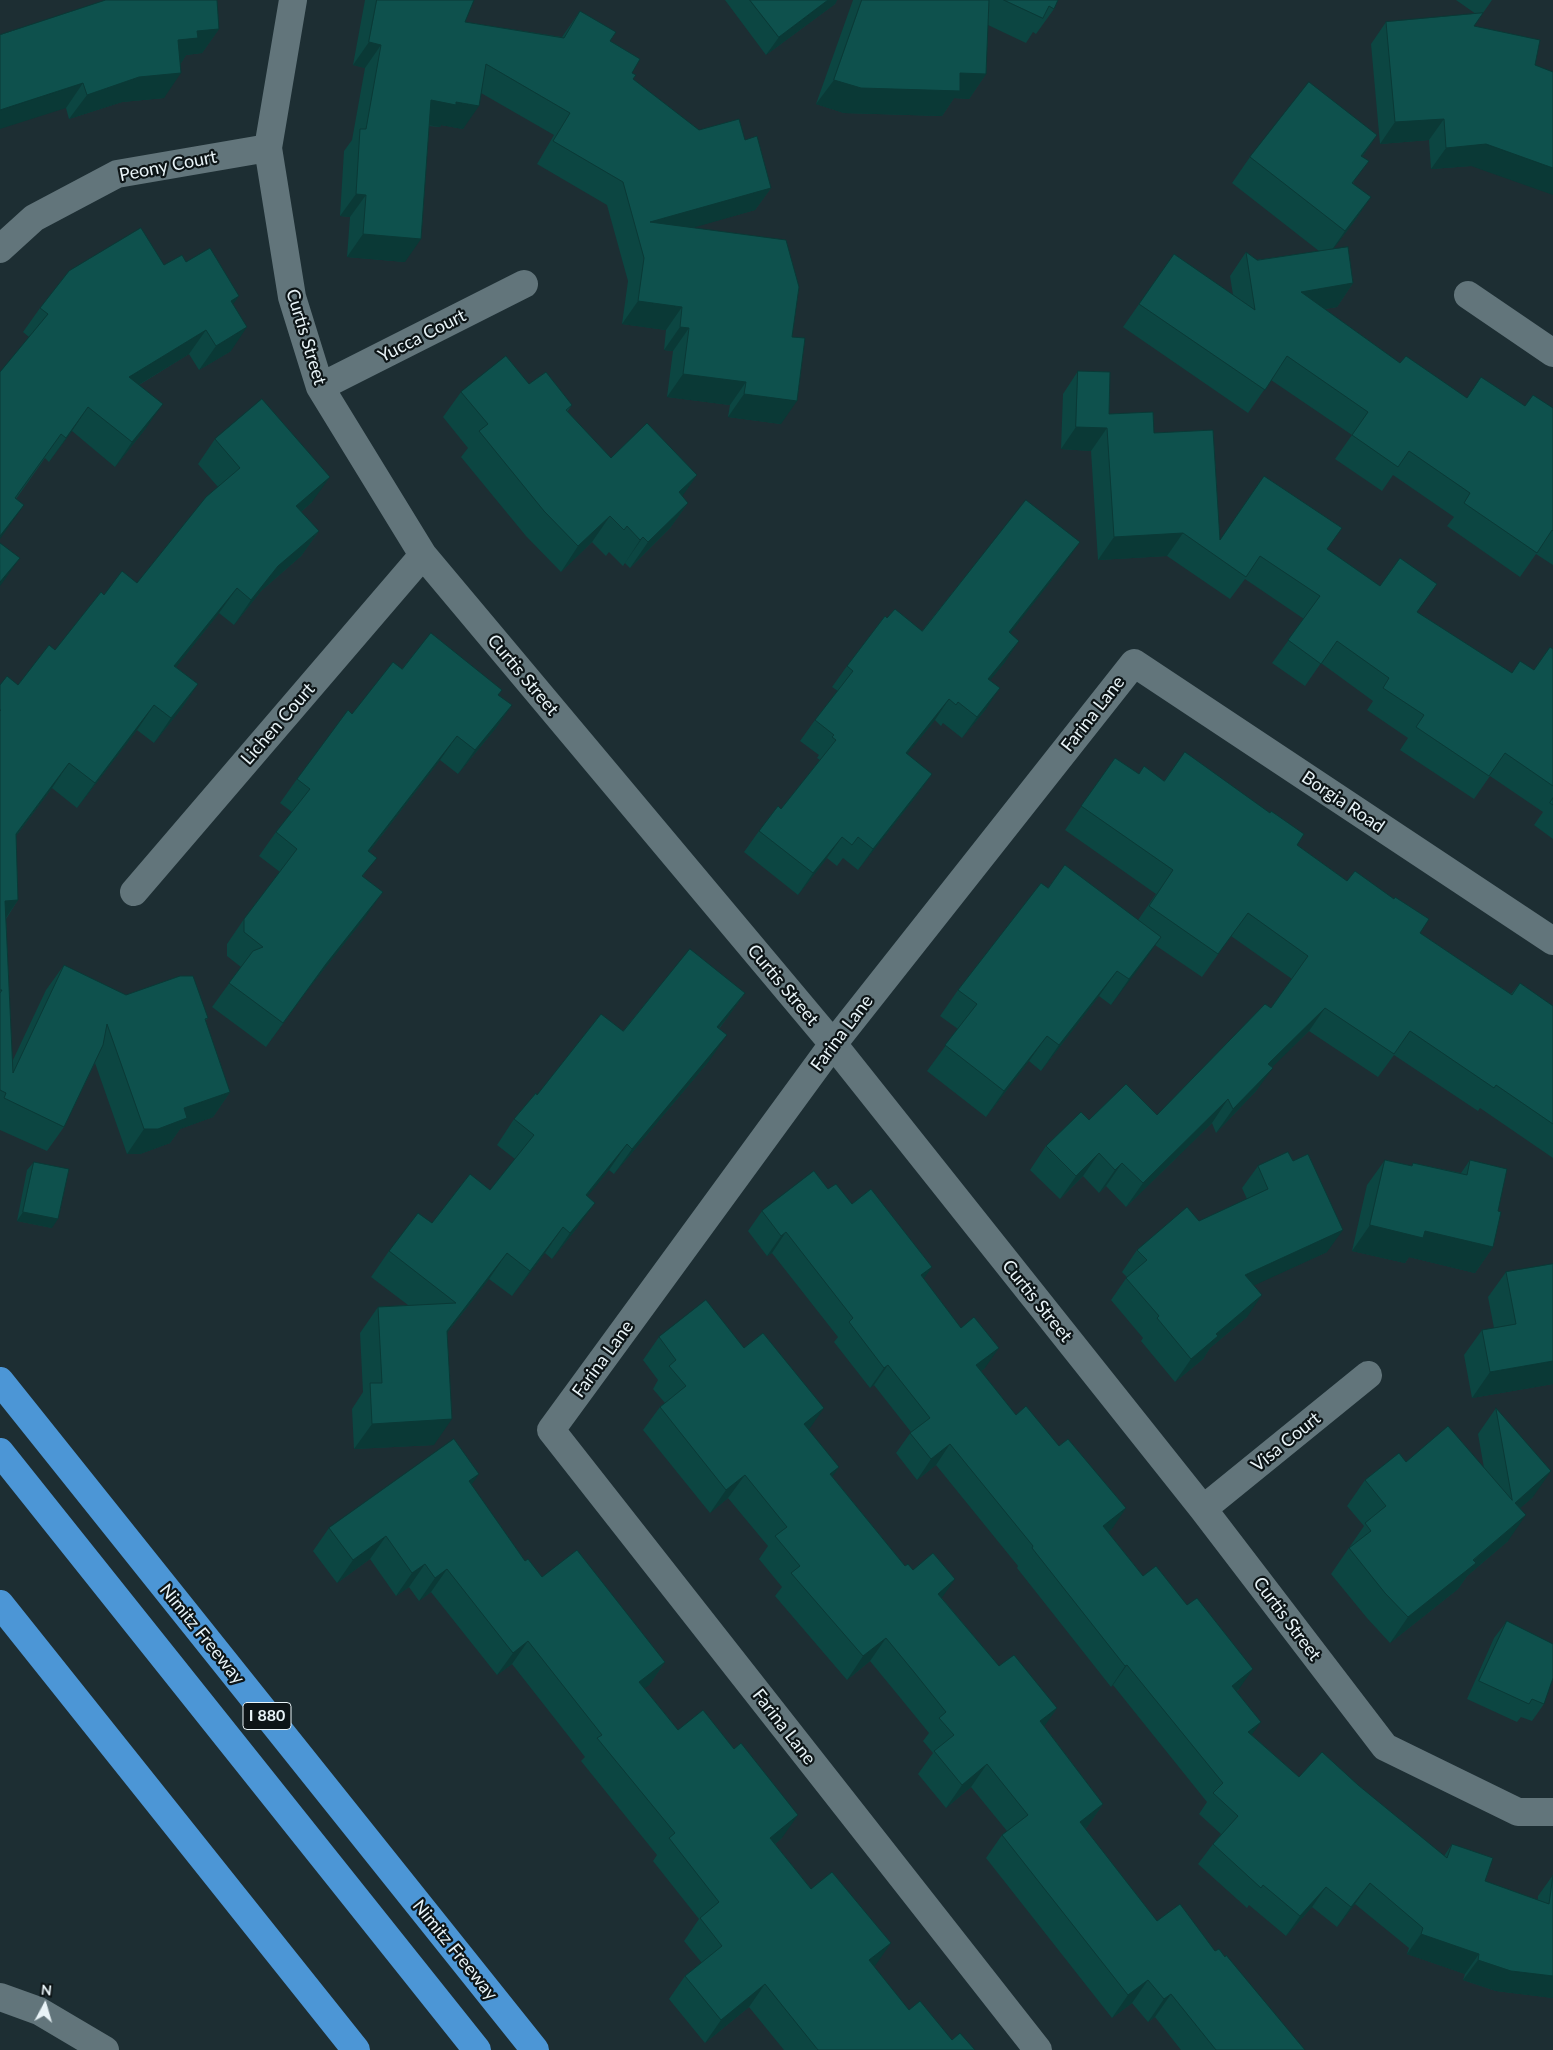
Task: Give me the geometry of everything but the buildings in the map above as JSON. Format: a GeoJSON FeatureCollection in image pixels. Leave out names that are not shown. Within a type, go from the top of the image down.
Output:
{"type":"FeatureCollection","features":[{"type":"Feature","properties":{"kind":"highway","name":"Nimitz Freeway"},"geometry":{"type":"LineString","coordinates":[[0,1381],[535,2050]]}},
{"type":"Feature","properties":{"kind":"highway","name":"I 880"},"geometry":{"type":"LineString","coordinates":[[0,1452],[477,2050]]}},
{"type":"Feature","properties":{"kind":"highway"},"geometry":{"type":"LineString","coordinates":[[0,1604],[356,2050]]}},
{"type":"Feature","properties":{"kind":"street","name":"Curtis Street"},"geometry":{"type":"LineString","coordinates":[[293,0],[268,148],[292,296],[320,387],[423,555],[833,1044],[1203,1509],[1385,1747],[1518,1812],[1553,1812]]}},
{"type":"Feature","properties":{"kind":"street","name":"Peony Court"},"geometry":{"type":"LineString","coordinates":[[0,249],[34,218],[117,174],[268,148]]}},
{"type":"Feature","properties":{"kind":"street","name":"Yucca Court"},"geometry":{"type":"LineString","coordinates":[[320,387],[524,284]]}},
{"type":"Feature","properties":{"kind":"street"},"geometry":{"type":"LineString","coordinates":[[1468,295],[1553,353]]}},
{"type":"Feature","properties":{"kind":"street","name":"Lichen Court"},"geometry":{"type":"LineString","coordinates":[[134,892],[423,555]]}},
{"type":"Feature","properties":{"kind":"street","name":"Farina Lane"},"geometry":{"type":"LineString","coordinates":[[1038,2050],[551,1430],[833,1044],[1134,663]]}},
{"type":"Feature","properties":{"kind":"street","name":"Borgia Road"},"geometry":{"type":"LineString","coordinates":[[1134,663],[1553,941]]}},
{"type":"Feature","properties":{"kind":"street","name":"Visa Court"},"geometry":{"type":"LineString","coordinates":[[1203,1509],[1368,1375]]}},
{"type":"Feature","properties":{"kind":"street"},"geometry":{"type":"LineString","coordinates":[[0,1997],[39,2011],[106,2050]]}}]}
